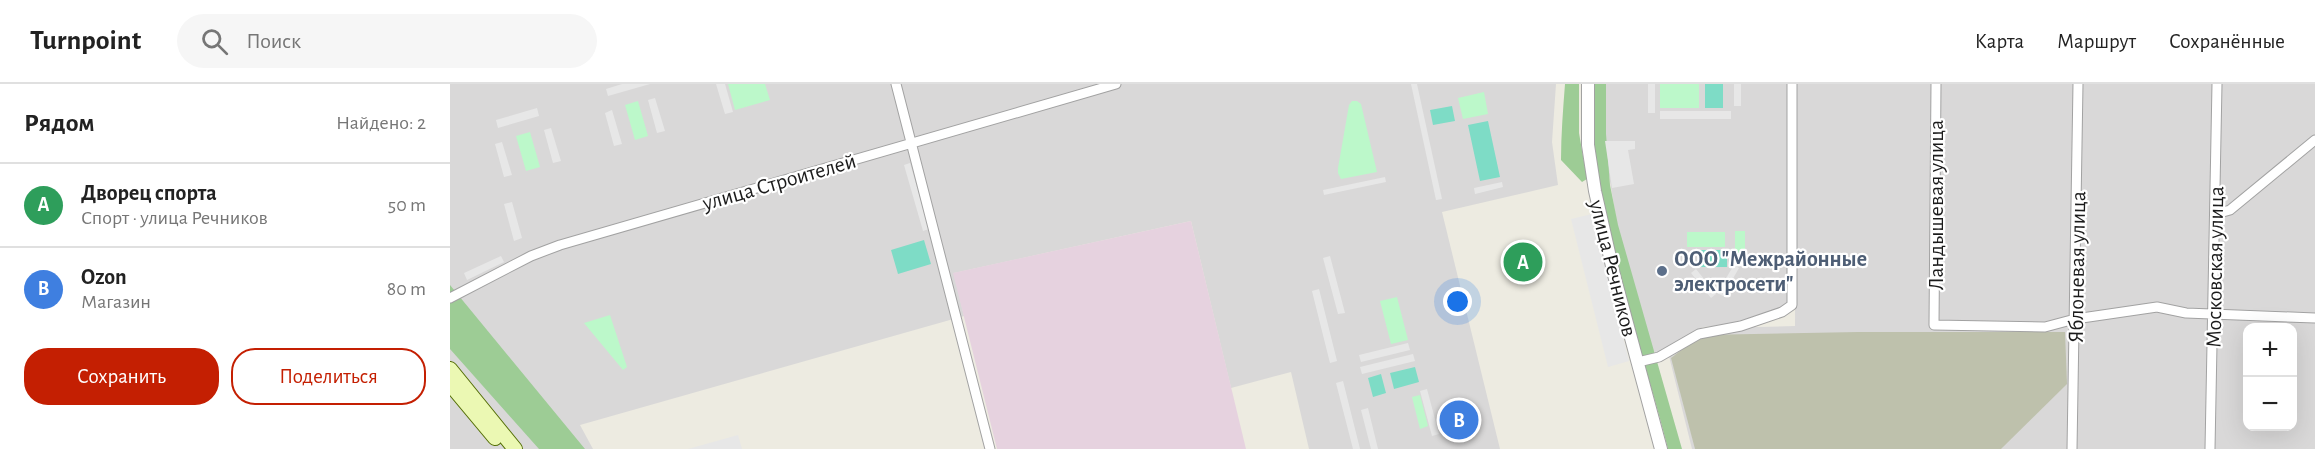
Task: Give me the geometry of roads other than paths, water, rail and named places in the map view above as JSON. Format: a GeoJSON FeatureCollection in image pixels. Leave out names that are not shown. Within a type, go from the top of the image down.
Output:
{"type":"FeatureCollection","features":[{"type":"Feature","properties":{"kind":"main road"},"geometry":{"type":"LineString","coordinates":[[450,369],[515,449]]}},
{"type":"Feature","properties":{"kind":"main road"},"geometry":{"type":"LineString","coordinates":[[450,384],[505,449]]}},
{"type":"Feature","properties":{"kind":"street"},"geometry":{"type":"LineString","coordinates":[[896,84],[990,449]]}},
{"type":"Feature","properties":{"kind":"street","name":"улица Строителей"},"geometry":{"type":"LineString","coordinates":[[450,298],[531,256],[560,245],[1116,84]]}},
{"type":"Feature","properties":{"kind":"street","name":"улица Речников"},"geometry":{"type":"LineString","coordinates":[[1588,84],[1591,172],[1614,274],[1661,449]]}},
{"type":"Feature","properties":{"kind":"street"},"geometry":{"type":"LineString","coordinates":[[1638,362],[1659,357],[1699,334],[1741,326],[1782,312],[1792,305],[1792,84]]}},
{"type":"Feature","properties":{"kind":"street","name":"Ландышевая улица"},"geometry":{"type":"LineString","coordinates":[[1936,84],[1934,325],[2045,327],[2075,319]]}},
{"type":"Feature","properties":{"kind":"street","name":"Яблоневая улица"},"geometry":{"type":"LineString","coordinates":[[2072,449],[2078,84]]}},
{"type":"Feature","properties":{"kind":"street","name":"Московская улица"},"geometry":{"type":"LineString","coordinates":[[2210,449],[2217,84]]}},
{"type":"Feature","properties":{"kind":"street"},"geometry":{"type":"LineString","coordinates":[[2216,214],[2230,210],[2315,140]]}},
{"type":"Feature","properties":{"kind":"street"},"geometry":{"type":"LineString","coordinates":[[2075,319],[2157,307],[2187,313],[2315,318]]}},
{"type":"Feature","properties":{"kind":"place","name":"Дворец спорта"},"geometry":{"type":"Point","coordinates":[1523,262]}},
{"type":"Feature","properties":{"kind":"place","name":"ООО \"Межрайонные электросети\""},"geometry":{"type":"Point","coordinates":[1662,271]}},
{"type":"Feature","properties":{"kind":"place","name":"Ozon"},"geometry":{"type":"Point","coordinates":[1459,420]}}]}
